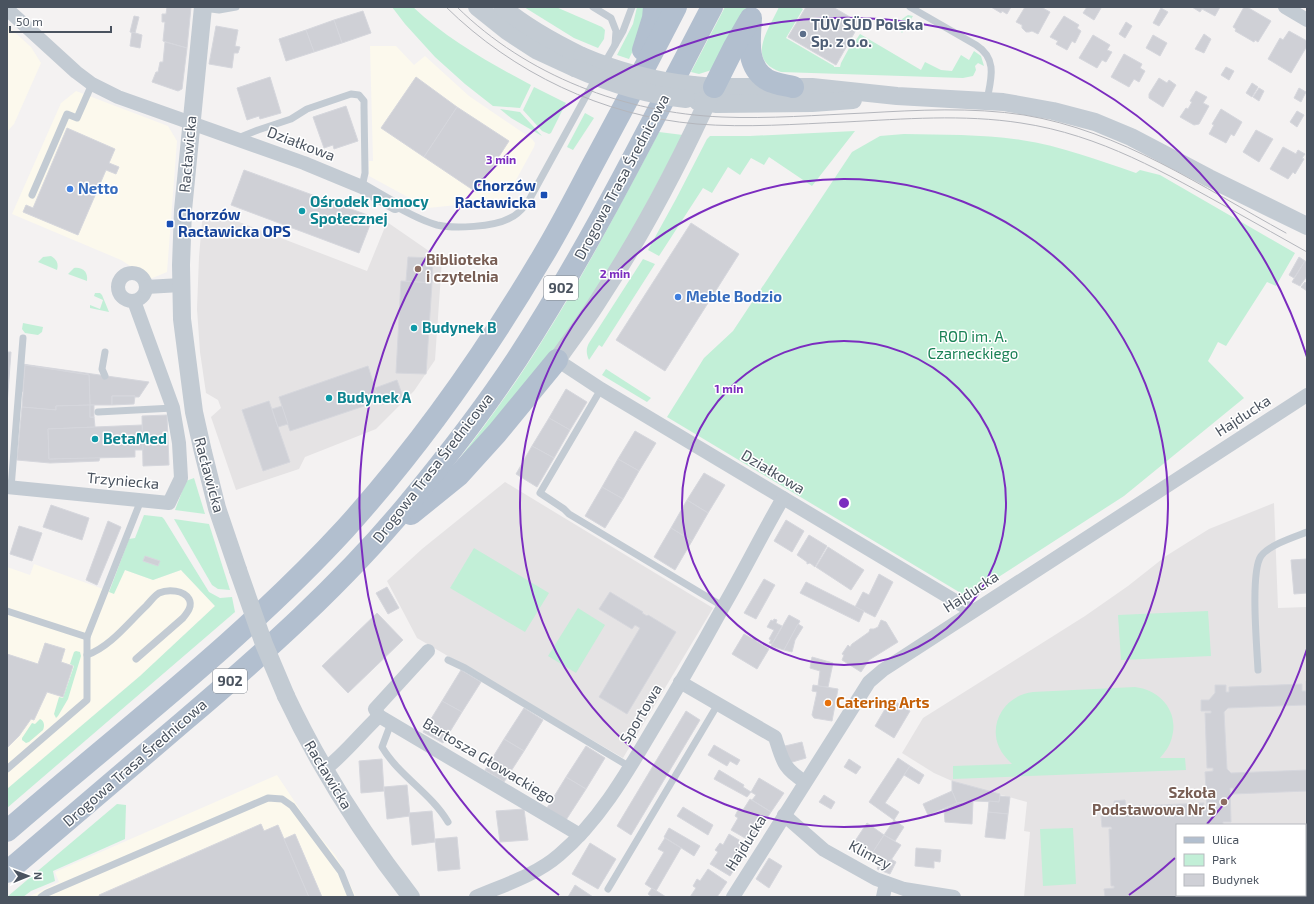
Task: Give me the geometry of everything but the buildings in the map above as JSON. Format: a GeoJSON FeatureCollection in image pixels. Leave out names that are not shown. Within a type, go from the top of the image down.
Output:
{"type":"FeatureCollection","features":[{"type":"Feature","properties":{"kind":"main road"},"geometry":{"type":"LineString","coordinates":[[628,98],[654,7]]}},
{"type":"Feature","properties":{"kind":"main road","name":"Drogowa Trasa Średnicowa"},"geometry":{"type":"LineString","coordinates":[[9,828],[236,637],[320,556],[375,494],[433,423],[489,344],[542,258],[676,7]]}},
{"type":"Feature","properties":{"kind":"main road","name":"Drogowa Trasa Średnicowa"},"geometry":{"type":"LineString","coordinates":[[7,872],[247,667],[315,603],[373,544],[407,505],[456,444],[516,360],[570,273],[712,7]]}},
{"type":"Feature","properties":{"kind":"main road"},"geometry":{"type":"LineString","coordinates":[[754,12],[749,49],[756,67],[766,79],[793,87]]}},
{"type":"Feature","properties":{"kind":"main road"},"geometry":{"type":"LineString","coordinates":[[700,94],[734,47],[754,12]]}},
{"type":"Feature","properties":{"kind":"main road"},"geometry":{"type":"LineString","coordinates":[[373,544],[458,476],[497,433],[557,360]]}},
{"type":"Feature","properties":{"kind":"street"},"geometry":{"type":"LineString","coordinates":[[477,7],[506,32],[536,50],[578,62]]}},
{"type":"Feature","properties":{"kind":"street"},"geometry":{"type":"LineString","coordinates":[[502,7],[607,81],[633,89],[700,94],[812,87],[897,96],[1012,103],[1053,111],[1111,128],[1131,137],[1209,178],[1307,226]]}},
{"type":"Feature","properties":{"kind":"street"},"geometry":{"type":"LineString","coordinates":[[1285,7],[1307,20]]}},
{"type":"Feature","properties":{"kind":"street","name":"Racławicka"},"geometry":{"type":"LineString","coordinates":[[203,8],[183,210],[181,285],[182,319],[194,412],[217,508],[264,644],[286,696],[301,728],[342,800],[412,897]]}},
{"type":"Feature","properties":{"kind":"street","name":"Działkowa"},"geometry":{"type":"LineString","coordinates":[[7,9],[76,72],[92,84],[118,96],[304,163],[362,187],[395,206]]}},
{"type":"Feature","properties":{"kind":"street"},"geometry":{"type":"LineString","coordinates":[[700,94],[717,104],[812,102],[897,96]]}},
{"type":"Feature","properties":{"kind":"street"},"geometry":{"type":"LineString","coordinates":[[557,360],[599,300],[655,207],[700,94]]}},
{"type":"Feature","properties":{"kind":"street"},"geometry":{"type":"LineString","coordinates":[[130,273],[139,275],[143,278],[146,287],[140,299],[134,301],[127,300],[120,294],[118,285],[122,277],[130,273]]}},
{"type":"Feature","properties":{"kind":"street"},"geometry":{"type":"LineString","coordinates":[[146,287],[181,285]]}},
{"type":"Feature","properties":{"kind":"street","name":"Trzyniecka"},"geometry":{"type":"LineString","coordinates":[[9,487],[169,503],[181,478],[179,443],[173,408],[134,301]]}},
{"type":"Feature","properties":{"kind":"street","name":"Działkowa"},"geometry":{"type":"LineString","coordinates":[[557,360],[601,389],[972,611]]}},
{"type":"Feature","properties":{"kind":"street","name":"Hajducka"},"geometry":{"type":"LineString","coordinates":[[733,897],[869,682],[883,670],[972,611],[1307,395]]}},
{"type":"Feature","properties":{"kind":"street","name":"Sportowa"},"geometry":{"type":"LineString","coordinates":[[476,897],[544,867],[580,835],[596,816],[630,768],[724,607],[783,498]]}},
{"type":"Feature","properties":{"kind":"street"},"geometry":{"type":"LineString","coordinates":[[324,770],[344,754],[367,728],[385,719],[375,709],[428,651]]}},
{"type":"Feature","properties":{"kind":"street"},"geometry":{"type":"LineString","coordinates":[[680,682],[775,737],[784,764],[794,775],[805,782]]}},
{"type":"Feature","properties":{"kind":"street","name":"Bartosza Głowackiego"},"geometry":{"type":"LineString","coordinates":[[385,719],[580,835]]}},
{"type":"Feature","properties":{"kind":"street","name":"Klimzy"},"geometry":{"type":"LineString","coordinates":[[784,815],[824,850],[876,880],[904,889],[947,896]]}},
{"type":"Feature","properties":{"kind":"street"},"geometry":{"type":"LineString","coordinates":[[883,897],[886,883]]}},
{"type":"Feature","properties":{"kind":"lane"},"geometry":{"type":"LineString","coordinates":[[203,8],[219,10],[236,7]]}},
{"type":"Feature","properties":{"kind":"lane"},"geometry":{"type":"LineString","coordinates":[[593,7],[611,18],[616,31],[615,45]]}},
{"type":"Feature","properties":{"kind":"lane"},"geometry":{"type":"LineString","coordinates":[[395,206],[437,225],[457,228],[497,223],[510,219],[518,213],[528,202],[623,31],[632,7]]}},
{"type":"Feature","properties":{"kind":"lane"},"geometry":{"type":"LineString","coordinates":[[910,7],[986,52],[990,59],[991,71],[987,101]]}},
{"type":"Feature","properties":{"kind":"lane"},"geometry":{"type":"LineString","coordinates":[[32,195],[67,114],[77,118],[92,84]]}},
{"type":"Feature","properties":{"kind":"lane"},"geometry":{"type":"LineString","coordinates":[[238,138],[290,119],[307,109],[351,94],[359,95],[364,101],[366,173],[362,187]]}},
{"type":"Feature","properties":{"kind":"lane"},"geometry":{"type":"LineString","coordinates":[[9,487],[23,338]]}},
{"type":"Feature","properties":{"kind":"lane"},"geometry":{"type":"LineString","coordinates":[[105,352],[102,369],[105,376]]}},
{"type":"Feature","properties":{"kind":"lane"},"geometry":{"type":"LineString","coordinates":[[601,389],[540,493],[569,514],[724,607]]}},
{"type":"Feature","properties":{"kind":"lane"},"geometry":{"type":"LineString","coordinates":[[98,412],[108,408],[173,408]]}},
{"type":"Feature","properties":{"kind":"lane"},"geometry":{"type":"LineString","coordinates":[[7,769],[86,700],[87,637],[141,500]]}},
{"type":"Feature","properties":{"kind":"lane"},"geometry":{"type":"LineString","coordinates":[[1258,670],[1255,593],[1256,569],[1261,556],[1271,547],[1307,532]]}},
{"type":"Feature","properties":{"kind":"lane"},"geometry":{"type":"LineString","coordinates":[[87,655],[94,653],[110,640],[159,594],[170,590],[187,595],[191,604],[189,611],[136,659]]}},
{"type":"Feature","properties":{"kind":"lane"},"geometry":{"type":"LineString","coordinates":[[7,611],[87,637]]}},
{"type":"Feature","properties":{"kind":"lane"},"geometry":{"type":"LineString","coordinates":[[448,660],[465,668],[630,768]]}},
{"type":"Feature","properties":{"kind":"lane"},"geometry":{"type":"LineString","coordinates":[[608,889],[718,704]]}},
{"type":"Feature","properties":{"kind":"lane"},"geometry":{"type":"LineString","coordinates":[[385,719],[382,747],[387,756],[442,812],[448,822]]}},
{"type":"Feature","properties":{"kind":"lane"},"geometry":{"type":"LineString","coordinates":[[41,897],[47,893],[268,798],[282,799],[292,806],[341,872],[352,897]]}},
{"type":"Feature","properties":{"kind":"shaded area"},"geometry":{"type":"Polygon","coordinates":[[[7,25],[31,47],[41,63],[14,124],[7,132],[7,25]]]}},
{"type":"Feature","properties":{"kind":"shaded area"},"geometry":{"type":"Polygon","coordinates":[[[370,46],[396,46],[414,65],[425,56],[469,96],[532,139],[535,143],[534,147],[505,200],[428,208],[369,176],[369,161],[373,161],[370,46]]]}},
{"type":"Feature","properties":{"kind":"shaded area"},"geometry":{"type":"Polygon","coordinates":[[[76,91],[168,126],[177,141],[167,272],[150,279],[121,260],[12,214],[61,103],[76,91]]]}},
{"type":"Feature","properties":{"kind":"shaded area"},"geometry":{"type":"Polygon","coordinates":[[[203,210],[221,215],[367,271],[387,222],[442,260],[435,360],[414,391],[376,429],[305,457],[299,469],[236,490],[211,417],[221,408],[218,400],[206,393],[200,352],[197,309],[203,210]]]}},
{"type":"Feature","properties":{"kind":"shaded area"},"geometry":{"type":"Polygon","coordinates":[[[505,482],[713,608],[623,758],[417,638],[387,581],[422,549],[505,482]]]}},
{"type":"Feature","properties":{"kind":"shaded area"},"geometry":{"type":"Polygon","coordinates":[[[1274,503],[1278,608],[1307,607],[1307,897],[1024,897],[1030,832],[1024,831],[1027,802],[952,781],[934,773],[902,753],[923,718],[1085,616],[1128,586],[1166,556],[1209,529],[1274,503]]]}},
{"type":"Feature","properties":{"kind":"shaded area"},"geometry":{"type":"Polygon","coordinates":[[[34,564],[114,593],[125,570],[153,580],[181,570],[215,606],[140,676],[7,789],[7,567],[30,575],[34,564]]]}},
{"type":"Feature","properties":{"kind":"shaded area"},"geometry":{"type":"Polygon","coordinates":[[[277,775],[311,826],[335,855],[356,897],[28,897],[59,882],[55,872],[277,775]]]}},
{"type":"Feature","properties":{"kind":"green space"},"geometry":{"type":"Polygon","coordinates":[[[392,7],[413,7],[440,30],[455,40],[531,85],[520,108],[493,106],[465,84],[435,57],[405,24],[392,7]]]}},
{"type":"Feature","properties":{"kind":"green space"},"geometry":{"type":"Polygon","coordinates":[[[524,7],[556,7],[602,27],[605,30],[604,39],[598,48],[574,38],[524,7]]]}},
{"type":"Feature","properties":{"kind":"green space"},"geometry":{"type":"Polygon","coordinates":[[[637,7],[649,7],[643,29],[629,59],[617,55],[633,24],[637,7]]]}},
{"type":"Feature","properties":{"kind":"green space"},"geometry":{"type":"Polygon","coordinates":[[[725,7],[748,7],[721,67],[699,74],[691,72],[725,7]]]}},
{"type":"Feature","properties":{"kind":"green space"},"geometry":{"type":"Polygon","coordinates":[[[779,7],[799,7],[803,9],[786,38],[834,67],[840,67],[854,39],[856,40],[860,34],[921,70],[925,62],[941,70],[952,71],[961,55],[969,60],[974,51],[981,56],[984,66],[978,63],[975,66],[976,70],[973,76],[963,78],[781,72],[770,67],[764,60],[762,52],[766,34],[779,7]]]}},
{"type":"Feature","properties":{"kind":"green space"},"geometry":{"type":"Polygon","coordinates":[[[908,15],[913,16],[902,33],[899,25],[908,15]]]}},
{"type":"Feature","properties":{"kind":"green space"},"geometry":{"type":"Polygon","coordinates":[[[534,87],[566,103],[551,133],[549,134],[542,131],[523,110],[534,87]]]}},
{"type":"Feature","properties":{"kind":"green space"},"geometry":{"type":"Polygon","coordinates":[[[500,109],[520,112],[542,136],[511,118],[500,109]]]}},
{"type":"Feature","properties":{"kind":"green space"},"geometry":{"type":"Polygon","coordinates":[[[585,113],[594,118],[573,150],[567,147],[585,113]]]}},
{"type":"Feature","properties":{"kind":"green space"},"geometry":{"type":"Polygon","coordinates":[[[855,131],[812,186],[769,157],[764,165],[751,158],[740,175],[728,167],[712,193],[703,188],[659,256],[648,250],[707,139],[710,136],[750,136],[855,131]]]}},
{"type":"Feature","properties":{"kind":"green space"},"geometry":{"type":"Polygon","coordinates":[[[659,132],[683,135],[616,261],[539,372],[453,467],[487,423],[529,362],[571,294],[659,132]]]}},
{"type":"Feature","properties":{"kind":"green space","name":"ROD im. A. Czarneckiego"},"geometry":{"type":"Polygon","coordinates":[[[904,134],[978,136],[1021,140],[1093,158],[1136,173],[1140,170],[1160,175],[1295,253],[1276,286],[1267,282],[1226,346],[1218,342],[1208,361],[1244,398],[1124,496],[969,596],[964,595],[667,417],[704,358],[733,331],[852,152],[880,136],[904,134]]]}},
{"type":"Feature","properties":{"kind":"green space"},"geometry":{"type":"Polygon","coordinates":[[[51,256],[57,262],[57,270],[38,262],[43,257],[51,256]]]}},
{"type":"Feature","properties":{"kind":"green space"},"geometry":{"type":"Polygon","coordinates":[[[643,259],[655,264],[602,347],[599,345],[589,360],[587,356],[587,347],[589,343],[643,259]]]}},
{"type":"Feature","properties":{"kind":"green space"},"geometry":{"type":"Polygon","coordinates":[[[74,268],[80,268],[86,273],[87,281],[68,274],[74,268]]]}},
{"type":"Feature","properties":{"kind":"green space"},"geometry":{"type":"Polygon","coordinates":[[[95,293],[100,293],[102,295],[109,312],[90,308],[90,305],[100,309],[103,300],[94,296],[95,293]]]}},
{"type":"Feature","properties":{"kind":"green space"},"geometry":{"type":"Polygon","coordinates":[[[23,323],[43,327],[42,332],[38,335],[25,333],[22,329],[23,323]]]}},
{"type":"Feature","properties":{"kind":"green space"},"geometry":{"type":"Polygon","coordinates":[[[606,369],[651,398],[647,402],[602,375],[606,369]]]}},
{"type":"Feature","properties":{"kind":"green space"},"geometry":{"type":"Polygon","coordinates":[[[194,478],[205,514],[175,510],[186,481],[194,478]]]}},
{"type":"Feature","properties":{"kind":"green space"},"geometry":{"type":"Polygon","coordinates":[[[144,515],[162,517],[164,519],[209,592],[220,598],[232,597],[235,612],[7,808],[7,789],[140,676],[215,606],[181,570],[153,580],[125,570],[114,594],[109,592],[129,539],[135,538],[144,515]]]}},
{"type":"Feature","properties":{"kind":"green space"},"geometry":{"type":"Polygon","coordinates":[[[174,519],[209,524],[230,590],[218,589],[212,585],[174,519]]]}},
{"type":"Feature","properties":{"kind":"green space"},"geometry":{"type":"Polygon","coordinates":[[[474,548],[549,593],[525,632],[450,588],[474,548]]]}},
{"type":"Feature","properties":{"kind":"green space"},"geometry":{"type":"Polygon","coordinates":[[[578,608],[605,625],[576,673],[548,656],[578,608]]]}},
{"type":"Feature","properties":{"kind":"green space"},"geometry":{"type":"Polygon","coordinates":[[[1208,611],[1211,656],[1121,660],[1118,615],[1208,611]]]}},
{"type":"Feature","properties":{"kind":"green space"},"geometry":{"type":"Polygon","coordinates":[[[74,652],[80,652],[81,656],[68,699],[56,718],[54,714],[59,697],[63,698],[74,666],[70,664],[74,652]]]}},
{"type":"Feature","properties":{"kind":"green space"},"geometry":{"type":"Polygon","coordinates":[[[1135,687],[1152,692],[1166,703],[1173,719],[1173,728],[1169,746],[1160,758],[1185,758],[1186,770],[953,779],[953,766],[1012,764],[999,747],[996,738],[996,728],[1002,711],[1007,704],[1015,698],[1023,694],[1033,692],[1135,687]]]}},
{"type":"Feature","properties":{"kind":"green space"},"geometry":{"type":"Polygon","coordinates":[[[40,719],[44,723],[43,730],[26,743],[22,740],[22,738],[32,723],[35,724],[40,719]]]}},
{"type":"Feature","properties":{"kind":"green space"},"geometry":{"type":"Polygon","coordinates":[[[117,804],[126,805],[125,839],[53,871],[55,881],[31,891],[23,897],[7,897],[117,804]]]}},
{"type":"Feature","properties":{"kind":"green space"},"geometry":{"type":"Polygon","coordinates":[[[1073,828],[1076,884],[1043,886],[1040,829],[1073,828]]]}},
{"type":"Feature","properties":{"kind":"tram line"},"geometry":{"type":"LineString","coordinates":[[446,7],[472,31],[500,52],[530,71],[561,87],[594,101],[628,112],[697,124],[734,126],[955,118],[999,120],[1021,123],[1078,136],[1132,157],[1307,252]]}},
{"type":"Feature","properties":{"kind":"tram line"},"geometry":{"type":"LineString","coordinates":[[457,7],[514,53],[546,71],[579,86],[614,99],[650,108],[686,114],[722,117],[776,117],[945,110],[1004,112],[1024,115],[1060,123],[1127,147],[1192,180],[1286,233]]}},
{"type":"Feature","properties":{"kind":"place","name":"TÜV SÜD Polska Sp. z o.o."},"geometry":{"type":"Point","coordinates":[803,34]}},
{"type":"Feature","properties":{"kind":"place","name":"Netto"},"geometry":{"type":"Point","coordinates":[70,189]}},
{"type":"Feature","properties":{"kind":"place","name":"Chorzów Racławicka"},"geometry":{"type":"Point","coordinates":[544,195]}},
{"type":"Feature","properties":{"kind":"place","name":"Ośrodek Pomocy Społecznej"},"geometry":{"type":"Point","coordinates":[302,211]}},
{"type":"Feature","properties":{"kind":"place","name":"Chorzów Racławicka OPS"},"geometry":{"type":"Point","coordinates":[170,224]}},
{"type":"Feature","properties":{"kind":"place","name":"Biblioteka i czytelnia"},"geometry":{"type":"Point","coordinates":[418,269]}},
{"type":"Feature","properties":{"kind":"place","name":"Meble Bodzio"},"geometry":{"type":"Point","coordinates":[678,297]}},
{"type":"Feature","properties":{"kind":"place","name":"Budynek B"},"geometry":{"type":"Point","coordinates":[414,328]}},
{"type":"Feature","properties":{"kind":"place","name":"Budynek A"},"geometry":{"type":"Point","coordinates":[329,398]}},
{"type":"Feature","properties":{"kind":"place","name":"BetaMed"},"geometry":{"type":"Point","coordinates":[95,439]}},
{"type":"Feature","properties":{"kind":"place","name":"Catering Arts"},"geometry":{"type":"Point","coordinates":[828,703]}},
{"type":"Feature","properties":{"kind":"place","name":"Szkoła Podstawowa Nr 5"},"geometry":{"type":"Point","coordinates":[1224,802]}}]}
